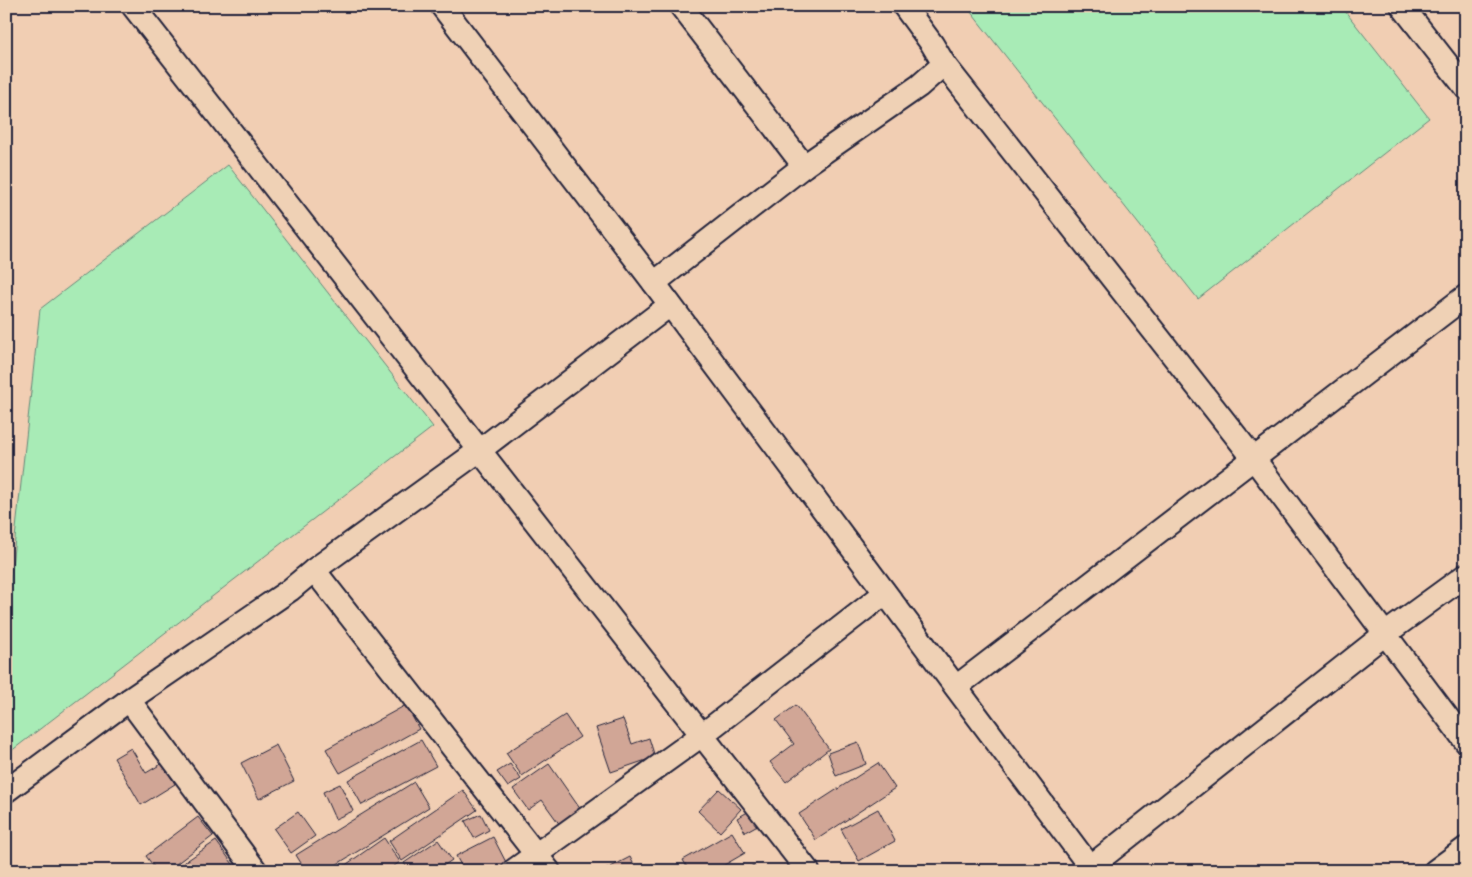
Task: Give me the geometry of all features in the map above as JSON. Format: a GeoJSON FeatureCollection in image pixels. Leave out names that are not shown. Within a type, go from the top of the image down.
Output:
{"type":"FeatureCollection","features":[{"type":"Feature","properties":{"kind":"street"},"geometry":{"type":"LineString","coordinates":[[133,6],[808,871]]}},
{"type":"Feature","properties":{"kind":"street"},"geometry":{"type":"LineString","coordinates":[[442,6],[654,283],[1092,869],[1385,634],[1466,575]]}},
{"type":"Feature","properties":{"kind":"street"},"geometry":{"type":"LineString","coordinates":[[681,6],[804,166]]}},
{"type":"Feature","properties":{"kind":"street"},"geometry":{"type":"LineString","coordinates":[[904,6],[944,64],[1254,459],[1466,742]]}},
{"type":"Feature","properties":{"kind":"street"},"geometry":{"type":"LineString","coordinates":[[1402,6],[1466,88]]}},
{"type":"Feature","properties":{"kind":"street"},"geometry":{"type":"LineString","coordinates":[[654,283],[804,166],[919,86],[944,64]]}},
{"type":"Feature","properties":{"kind":"street"},"geometry":{"type":"LineString","coordinates":[[956,687],[1466,296]]}},
{"type":"Feature","properties":{"kind":"street"},"geometry":{"type":"LineString","coordinates":[[6,791],[129,700],[290,590],[314,570],[480,450],[670,306]]}},
{"type":"Feature","properties":{"kind":"street"},"geometry":{"type":"LineString","coordinates":[[314,570],[543,862]]}},
{"type":"Feature","properties":{"kind":"street"},"geometry":{"type":"LineString","coordinates":[[513,871],[543,862],[885,592]]}},
{"type":"Feature","properties":{"kind":"street"},"geometry":{"type":"LineString","coordinates":[[129,700],[256,871]]}},
{"type":"Feature","properties":{"kind":"street"},"geometry":{"type":"LineString","coordinates":[[1435,871],[1466,848]]}},
{"type":"Feature","properties":{"kind":"green space"},"geometry":{"type":"Polygon","coordinates":[[[966,6],[1341,6],[1429,118],[1198,299],[966,6]]]}},
{"type":"Feature","properties":{"kind":"green space"},"geometry":{"type":"Polygon","coordinates":[[[228,165],[433,427],[6,755],[6,621],[40,309],[228,165]]]}},
{"type":"Feature","properties":{"kind":"building"},"geometry":{"type":"Polygon","coordinates":[[[406,705],[419,729],[340,773],[326,749],[406,705]]]}},
{"type":"Feature","properties":{"kind":"building"},"geometry":{"type":"Polygon","coordinates":[[[796,705],[829,749],[786,782],[770,762],[794,744],[776,720],[796,705]]]}},
{"type":"Feature","properties":{"kind":"building"},"geometry":{"type":"Polygon","coordinates":[[[565,715],[580,737],[522,776],[506,753],[565,715]]]}},
{"type":"Feature","properties":{"kind":"building"},"geometry":{"type":"Polygon","coordinates":[[[623,719],[632,744],[649,738],[655,757],[611,772],[596,728],[623,719]]]}},
{"type":"Feature","properties":{"kind":"building"},"geometry":{"type":"Polygon","coordinates":[[[421,740],[436,766],[362,805],[348,780],[421,740]]]}},
{"type":"Feature","properties":{"kind":"building"},"geometry":{"type":"Polygon","coordinates":[[[858,742],[866,764],[836,776],[828,753],[858,742]]]}},
{"type":"Feature","properties":{"kind":"building"},"geometry":{"type":"Polygon","coordinates":[[[276,745],[294,781],[259,799],[241,763],[276,745]]]}},
{"type":"Feature","properties":{"kind":"building"},"geometry":{"type":"Polygon","coordinates":[[[131,748],[146,773],[163,763],[175,784],[141,805],[114,758],[131,748]]]}},
{"type":"Feature","properties":{"kind":"building"},"geometry":{"type":"Polygon","coordinates":[[[878,763],[895,788],[816,840],[799,814],[878,763]]]}},
{"type":"Feature","properties":{"kind":"building"},"geometry":{"type":"Polygon","coordinates":[[[510,764],[521,779],[508,787],[497,772],[510,764]]]}},
{"type":"Feature","properties":{"kind":"building"},"geometry":{"type":"Polygon","coordinates":[[[549,764],[581,810],[560,825],[542,800],[528,810],[513,789],[549,764]]]}},
{"type":"Feature","properties":{"kind":"building"},"geometry":{"type":"Polygon","coordinates":[[[414,782],[429,807],[326,871],[306,871],[296,855],[414,782]]]}},
{"type":"Feature","properties":{"kind":"building"},"geometry":{"type":"Polygon","coordinates":[[[340,784],[353,811],[335,819],[323,792],[340,784]]]}},
{"type":"Feature","properties":{"kind":"building"},"geometry":{"type":"Polygon","coordinates":[[[719,789],[741,809],[720,832],[698,811],[719,789]]]}},
{"type":"Feature","properties":{"kind":"building"},"geometry":{"type":"Polygon","coordinates":[[[463,790],[477,810],[402,861],[389,841],[463,790]]]}},
{"type":"Feature","properties":{"kind":"building"},"geometry":{"type":"Polygon","coordinates":[[[755,808],[763,822],[745,832],[737,818],[755,808]]]}},
{"type":"Feature","properties":{"kind":"building"},"geometry":{"type":"Polygon","coordinates":[[[878,809],[895,841],[859,861],[841,829],[878,809]]]}},
{"type":"Feature","properties":{"kind":"building"},"geometry":{"type":"Polygon","coordinates":[[[298,812],[315,836],[291,853],[274,829],[298,812]]]}},
{"type":"Feature","properties":{"kind":"building"},"geometry":{"type":"Polygon","coordinates":[[[481,814],[489,830],[474,838],[465,821],[481,814]]]}},
{"type":"Feature","properties":{"kind":"building"},"geometry":{"type":"Polygon","coordinates":[[[198,817],[213,836],[167,871],[157,871],[146,856],[198,817]]]}},
{"type":"Feature","properties":{"kind":"building"},"geometry":{"type":"Polygon","coordinates":[[[732,832],[745,853],[714,871],[689,871],[683,860],[732,832]]]}},
{"type":"Feature","properties":{"kind":"building"},"geometry":{"type":"Polygon","coordinates":[[[493,837],[510,870],[464,871],[456,856],[493,837]]]}},
{"type":"Feature","properties":{"kind":"building"},"geometry":{"type":"Polygon","coordinates":[[[384,838],[400,862],[387,871],[337,871],[384,838]]]}},
{"type":"Feature","properties":{"kind":"building"},"geometry":{"type":"Polygon","coordinates":[[[438,840],[452,860],[439,869],[441,871],[409,871],[404,863],[438,840]]]}},
{"type":"Feature","properties":{"kind":"building"},"geometry":{"type":"Polygon","coordinates":[[[216,841],[235,867],[229,871],[187,871],[182,864],[216,841]]]}},
{"type":"Feature","properties":{"kind":"building"},"geometry":{"type":"Polygon","coordinates":[[[630,857],[637,871],[603,871],[630,857]]]}},
{"type":"Feature","properties":{"kind":"building"},"geometry":{"type":"Polygon","coordinates":[[[753,865],[758,871],[746,871],[753,865]]]}},
{"type":"Feature","properties":{"kind":"building"},"geometry":{"type":"Polygon","coordinates":[[[788,865],[794,871],[781,871],[788,865]]]}}]}
